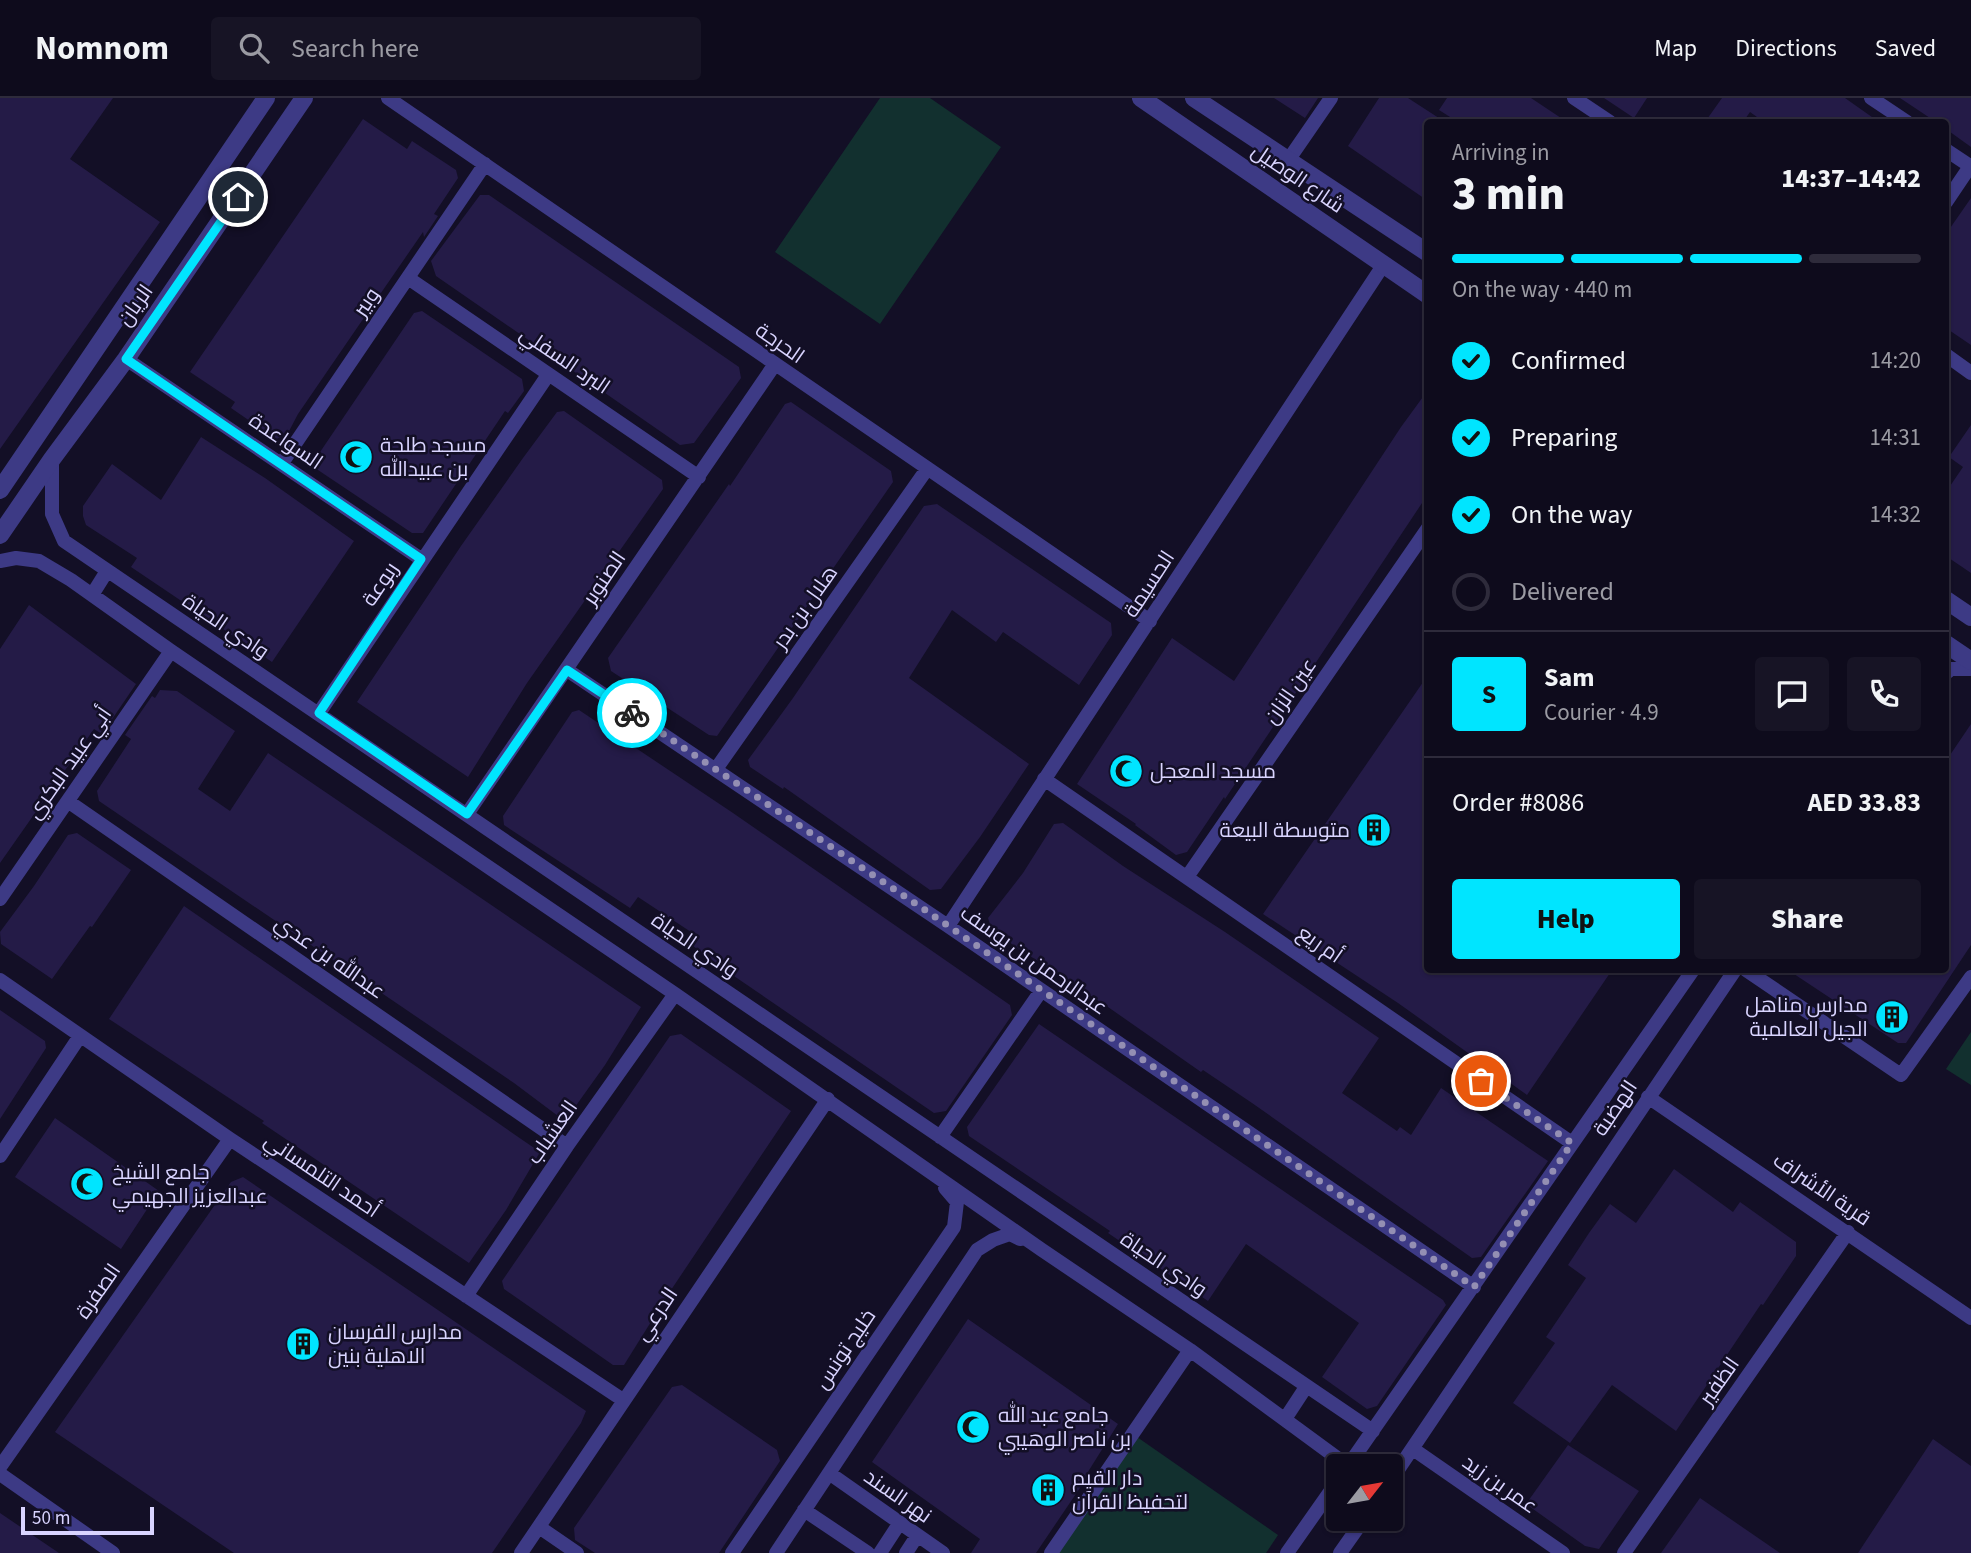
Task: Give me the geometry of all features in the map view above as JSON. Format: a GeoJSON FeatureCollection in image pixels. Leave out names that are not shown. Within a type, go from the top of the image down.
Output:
{"type":"FeatureCollection","features":[{"type":"Feature","properties":{"kind":"street","name":"الريان"},"geometry":{"type":"LineString","coordinates":[[0,490],[266,98]]}},
{"type":"Feature","properties":{"kind":"street","name":"الريان"},"geometry":{"type":"LineString","coordinates":[[0,535],[126,359],[304,98]]}},
{"type":"Feature","properties":{"kind":"street","name":"الحرجة"},"geometry":{"type":"LineString","coordinates":[[388,98],[1150,621]]}},
{"type":"Feature","properties":{"kind":"street","name":"شارع الوصيل"},"geometry":{"type":"LineString","coordinates":[[1141,98],[1424,292]]}},
{"type":"Feature","properties":{"kind":"street","name":"شارع الوصيل"},"geometry":{"type":"LineString","coordinates":[[1194,98],[1424,250]]}},
{"type":"Feature","properties":{"kind":"street"},"geometry":{"type":"LineString","coordinates":[[1289,159],[1331,98]]}},
{"type":"Feature","properties":{"kind":"street"},"geometry":{"type":"LineString","coordinates":[[1574,98],[1606,119]]}},
{"type":"Feature","properties":{"kind":"street"},"geometry":{"type":"LineString","coordinates":[[1871,98],[1902,119]]}},
{"type":"Feature","properties":{"kind":"street"},"geometry":{"type":"LineString","coordinates":[[1949,152],[1971,166],[1949,198]]}},
{"type":"Feature","properties":{"kind":"street","name":"وبير"},"geometry":{"type":"LineString","coordinates":[[282,463],[485,164]]}},
{"type":"Feature","properties":{"kind":"street"},"geometry":{"type":"LineString","coordinates":[[212,177],[238,197]]}},
{"type":"Feature","properties":{"kind":"street","name":"الحسيمة"},"geometry":{"type":"LineString","coordinates":[[948,926],[1384,264]]}},
{"type":"Feature","properties":{"kind":"street","name":"البرد السفلي"},"geometry":{"type":"LineString","coordinates":[[408,278],[699,477]]}},
{"type":"Feature","properties":{"kind":"street"},"geometry":{"type":"LineString","coordinates":[[1949,357],[1971,373]]}},
{"type":"Feature","properties":{"kind":"street","name":"السواعدة"},"geometry":{"type":"LineString","coordinates":[[126,359],[421,559]]}},
{"type":"Feature","properties":{"kind":"street","name":"الصنوبر"},"geometry":{"type":"LineString","coordinates":[[467,814],[775,364]]}},
{"type":"Feature","properties":{"kind":"street","name":"ربوعة"},"geometry":{"type":"LineString","coordinates":[[319,713],[548,375]]}},
{"type":"Feature","properties":{"kind":"street","name":"وادي الحياة"},"geometry":{"type":"LineString","coordinates":[[52,459],[52,514],[64,541],[1373,1431]]}},
{"type":"Feature","properties":{"kind":"street","name":"هلال بن بدر"},"geometry":{"type":"LineString","coordinates":[[716,769],[927,469]]}},
{"type":"Feature","properties":{"kind":"street","name":"عين الزان"},"geometry":{"type":"LineString","coordinates":[[1187,877],[1424,544]]}},
{"type":"Feature","properties":{"kind":"street"},"geometry":{"type":"LineString","coordinates":[[0,561],[16,558],[39,561],[92,595],[828,1099],[1042,1250],[1190,1350],[1332,1454]]}},
{"type":"Feature","properties":{"kind":"street"},"geometry":{"type":"LineString","coordinates":[[92,595],[107,571]]}},
{"type":"Feature","properties":{"kind":"street"},"geometry":{"type":"LineString","coordinates":[[1949,602],[1971,617]]}},
{"type":"Feature","properties":{"kind":"street"},"geometry":{"type":"LineString","coordinates":[[1949,646],[1971,661]]}},
{"type":"Feature","properties":{"kind":"street","name":"أبي عبيد البكري"},"geometry":{"type":"LineString","coordinates":[[0,899],[171,651]]}},
{"type":"Feature","properties":{"kind":"street"},"geometry":{"type":"LineString","coordinates":[[1949,671],[1971,669]]}},
{"type":"Feature","properties":{"kind":"street","name":"عبدالرحمن بن يوسف"},"geometry":{"type":"LineString","coordinates":[[567,670],[948,926],[1474,1287]]}},
{"type":"Feature","properties":{"kind":"street","name":"أم ريع"},"geometry":{"type":"LineString","coordinates":[[1044,779],[1572,1143]]}},
{"type":"Feature","properties":{"kind":"street","name":"عبدالله بن عدي"},"geometry":{"type":"LineString","coordinates":[[69,802],[567,1146]]}},
{"type":"Feature","properties":{"kind":"street","name":"الهضبة"},"geometry":{"type":"LineString","coordinates":[[1357,1454],[1691,973]]}},
{"type":"Feature","properties":{"kind":"street","name":"الهضبة"},"geometry":{"type":"LineString","coordinates":[[1404,1462],[1733,973]]}},
{"type":"Feature","properties":{"kind":"street"},"geometry":{"type":"LineString","coordinates":[[1750,973],[1901,1075],[1971,977]]}},
{"type":"Feature","properties":{"kind":"street","name":"أحمد التلمساني"},"geometry":{"type":"LineString","coordinates":[[0,980],[230,1139],[623,1400]]}},
{"type":"Feature","properties":{"kind":"street"},"geometry":{"type":"LineString","coordinates":[[940,1137],[1041,991]]}},
{"type":"Feature","properties":{"kind":"street","name":"العشباب"},"geometry":{"type":"LineString","coordinates":[[466,1296],[567,1146],[675,994]]}},
{"type":"Feature","properties":{"kind":"street"},"geometry":{"type":"LineString","coordinates":[[0,1156],[80,1036]]}},
{"type":"Feature","properties":{"kind":"street","name":"قرية الأشراف"},"geometry":{"type":"LineString","coordinates":[[1648,1097],[1971,1318]]}},
{"type":"Feature","properties":{"kind":"street","name":"الدرعي"},"geometry":{"type":"LineString","coordinates":[[521,1553],[828,1099]]}},
{"type":"Feature","properties":{"kind":"street","name":"الصفرة"},"geometry":{"type":"LineString","coordinates":[[0,1467],[230,1139]]}},
{"type":"Feature","properties":{"kind":"street","name":"خليج تونس"},"geometry":{"type":"LineString","coordinates":[[732,1553],[954,1227],[957,1202],[928,1169]]}},
{"type":"Feature","properties":{"kind":"street","name":"الظفير"},"geometry":{"type":"LineString","coordinates":[[1624,1553],[1848,1232]]}},
{"type":"Feature","properties":{"kind":"street"},"geometry":{"type":"LineString","coordinates":[[776,1553],[977,1250],[1010,1234],[1042,1250]]}},
{"type":"Feature","properties":{"kind":"street"},"geometry":{"type":"LineString","coordinates":[[1051,1553],[1190,1350]]}},
{"type":"Feature","properties":{"kind":"street"},"geometry":{"type":"LineString","coordinates":[[1285,1419],[1306,1387]]}},
{"type":"Feature","properties":{"kind":"street","name":"عمر بن زيد"},"geometry":{"type":"LineString","coordinates":[[1413,1450],[1563,1553]]}},
{"type":"Feature","properties":{"kind":"street","name":"نهر السند"},"geometry":{"type":"LineString","coordinates":[[829,1473],[943,1553]]}},
{"type":"Feature","properties":{"kind":"street"},"geometry":{"type":"LineString","coordinates":[[0,1474],[113,1553]]}},
{"type":"Feature","properties":{"kind":"street"},"geometry":{"type":"LineString","coordinates":[[1287,1553],[1326,1498]]}},
{"type":"Feature","properties":{"kind":"street"},"geometry":{"type":"LineString","coordinates":[[804,1510],[868,1553]]}},
{"type":"Feature","properties":{"kind":"street"},"geometry":{"type":"LineString","coordinates":[[880,1553],[900,1524]]}},
{"type":"Feature","properties":{"kind":"street"},"geometry":{"type":"LineString","coordinates":[[539,1527],[578,1553]]}},
{"type":"Feature","properties":{"kind":"street"},"geometry":{"type":"LineString","coordinates":[[1340,1553],[1356,1531]]}},
{"type":"Feature","properties":{"kind":"street"},"geometry":{"type":"LineString","coordinates":[[906,1553],[917,1536]]}},
{"type":"Feature","properties":{"kind":"green space"},"geometry":{"type":"Polygon","coordinates":[[[880,98],[930,98],[1001,147],[880,324],[775,252],[880,98]]]}},
{"type":"Feature","properties":{"kind":"green space"},"geometry":{"type":"Polygon","coordinates":[[[1971,1032],[1971,1085],[1946,1069],[1971,1032]]]}},
{"type":"Feature","properties":{"kind":"green space"},"geometry":{"type":"Polygon","coordinates":[[[1137,1437],[1278,1535],[1266,1553],[1058,1553],[1137,1437]]]}},
{"type":"Feature","properties":{"kind":"building"},"geometry":{"type":"Polygon","coordinates":[[[0,98],[113,98],[70,159],[160,222],[0,449],[0,98]]]}},
{"type":"Feature","properties":{"kind":"building"},"geometry":{"type":"Polygon","coordinates":[[[1274,98],[1318,98],[1305,118],[1274,98]]]}},
{"type":"Feature","properties":{"kind":"building"},"geometry":{"type":"Polygon","coordinates":[[[1379,98],[1408,98],[1440,119],[1424,119],[1424,198],[1348,146],[1379,98]]]}},
{"type":"Feature","properties":{"kind":"building"},"geometry":{"type":"Polygon","coordinates":[[[1447,98],[1531,98],[1562,119],[1453,119],[1439,110],[1447,98]]]}},
{"type":"Feature","properties":{"kind":"building"},"geometry":{"type":"Polygon","coordinates":[[[1604,98],[1647,98],[1634,118],[1604,98]]]}},
{"type":"Feature","properties":{"kind":"building"},"geometry":{"type":"Polygon","coordinates":[[[1722,98],[1845,98],[1875,119],[1760,119],[1750,112],[1745,119],[1707,119],[1722,98]]]}},
{"type":"Feature","properties":{"kind":"building"},"geometry":{"type":"Polygon","coordinates":[[[1900,98],[1971,98],[1971,147],[1949,131],[1949,119],[1932,119],[1900,98]]]}},
{"type":"Feature","properties":{"kind":"building"},"geometry":{"type":"Polygon","coordinates":[[[363,119],[407,149],[412,141],[456,170],[458,178],[434,214],[438,216],[424,237],[423,232],[298,414],[287,435],[276,439],[231,408],[235,402],[190,372],[363,119]]]}},
{"type":"Feature","properties":{"kind":"building"},"geometry":{"type":"Polygon","coordinates":[[[480,195],[489,195],[739,367],[741,378],[694,443],[680,445],[436,276],[431,261],[480,195]]]}},
{"type":"Feature","properties":{"kind":"building"},"geometry":{"type":"Polygon","coordinates":[[[1971,198],[1971,345],[1949,330],[1949,230],[1971,198]]]}},
{"type":"Feature","properties":{"kind":"building"},"geometry":{"type":"Polygon","coordinates":[[[422,311],[522,379],[524,391],[508,413],[505,411],[423,533],[412,533],[315,468],[314,461],[414,313],[422,311]]]}},
{"type":"Feature","properties":{"kind":"building"},"geometry":{"type":"Polygon","coordinates":[[[1424,395],[1424,500],[1225,799],[1224,797],[1187,852],[1176,855],[1077,784],[1172,638],[1234,681],[1424,395]]]}},
{"type":"Feature","properties":{"kind":"building"},"geometry":{"type":"Polygon","coordinates":[[[791,402],[891,471],[893,482],[717,736],[709,735],[611,671],[608,658],[785,404],[791,402]]]}},
{"type":"Feature","properties":{"kind":"building"},"geometry":{"type":"Polygon","coordinates":[[[564,411],[662,480],[663,489],[527,683],[468,777],[357,702],[523,458],[557,412],[564,411]]]}},
{"type":"Feature","properties":{"kind":"building"},"geometry":{"type":"Polygon","coordinates":[[[1971,425],[1971,573],[1949,558],[1949,488],[1963,467],[1949,457],[1971,425]]]}},
{"type":"Feature","properties":{"kind":"building"},"geometry":{"type":"Polygon","coordinates":[[[201,437],[354,541],[272,662],[131,567],[137,558],[86,525],[83,516],[83,506],[112,464],[161,500],[201,437]]]}},
{"type":"Feature","properties":{"kind":"building"},"geometry":{"type":"Polygon","coordinates":[[[937,504],[1111,623],[1112,635],[1079,685],[1003,632],[996,642],[952,610],[909,678],[1029,764],[941,889],[930,890],[784,787],[783,789],[750,767],[748,760],[924,506],[937,504]]]}},
{"type":"Feature","properties":{"kind":"building"},"geometry":{"type":"Polygon","coordinates":[[[29,605],[136,684],[102,734],[94,729],[0,863],[0,649],[29,605]]]}},
{"type":"Feature","properties":{"kind":"building","name":"متوسطة البيعة"},"geometry":{"type":"Polygon","coordinates":[[[1424,681],[1424,973],[1610,973],[1527,1095],[1398,1003],[1263,914],[1424,681]]]}},
{"type":"Feature","properties":{"kind":"building"},"geometry":{"type":"Polygon","coordinates":[[[160,690],[177,691],[235,731],[198,789],[230,811],[268,753],[641,1007],[570,1114],[558,1116],[514,1083],[99,801],[97,791],[131,739],[125,735],[152,696],[155,698],[160,690]]]}},
{"type":"Feature","properties":{"kind":"building"},"geometry":{"type":"Polygon","coordinates":[[[579,710],[1010,1005],[1012,1015],[946,1111],[934,1113],[731,974],[689,943],[694,934],[638,897],[630,908],[504,825],[503,816],[572,712],[579,710]]]}},
{"type":"Feature","properties":{"kind":"building"},"geometry":{"type":"Polygon","coordinates":[[[1971,724],[1971,945],[1906,1043],[1898,1043],[1793,973],[1949,973],[1949,757],[1971,724]]]}},
{"type":"Feature","properties":{"kind":"building"},"geometry":{"type":"Polygon","coordinates":[[[1063,823],[1379,1038],[1342,1093],[1397,1131],[1400,1127],[1411,1135],[1441,1088],[1548,1161],[1481,1257],[1472,1258],[1252,1103],[1203,1070],[1201,1072],[992,931],[988,918],[1023,873],[1054,824],[1063,823]]]}},
{"type":"Feature","properties":{"kind":"building"},"geometry":{"type":"Polygon","coordinates":[[[77,833],[131,870],[52,979],[1,944],[0,932],[68,835],[77,833]]]}},
{"type":"Feature","properties":{"kind":"building"},"geometry":{"type":"Polygon","coordinates":[[[184,906],[540,1152],[506,1210],[469,1263],[262,1123],[264,1121],[109,1019],[184,906]]]}},
{"type":"Feature","properties":{"kind":"building"},"geometry":{"type":"Polygon","coordinates":[[[0,1010],[45,1041],[46,1048],[0,1119],[0,1010]]]}},
{"type":"Feature","properties":{"kind":"building"},"geometry":{"type":"Polygon","coordinates":[[[1039,1024],[1443,1300],[1446,1305],[1377,1406],[1367,1409],[1322,1377],[1359,1323],[1246,1244],[1208,1301],[969,1136],[967,1127],[1039,1024]]]}},
{"type":"Feature","properties":{"kind":"building"},"geometry":{"type":"Polygon","coordinates":[[[681,1034],[791,1111],[624,1365],[613,1365],[504,1289],[502,1281],[670,1036],[681,1034]]]}},
{"type":"Feature","properties":{"kind":"building","name":"جامع الشيخ عبدالعزيز الجهيمي"},"geometry":{"type":"Polygon","coordinates":[[[55,1118],[159,1191],[121,1249],[15,1177],[55,1118]]]}},
{"type":"Feature","properties":{"kind":"building"},"geometry":{"type":"Polygon","coordinates":[[[1674,1169],[1733,1212],[1740,1202],[1796,1242],[1796,1256],[1676,1431],[1612,1385],[1570,1443],[1513,1403],[1555,1343],[1546,1337],[1586,1278],[1568,1265],[1589,1233],[1610,1204],[1636,1223],[1674,1169]]]}},
{"type":"Feature","properties":{"kind":"building","name":"مدارس الفرسان الاهلية بنين"},"geometry":{"type":"Polygon","coordinates":[[[243,1177],[586,1411],[581,1423],[492,1553],[234,1553],[55,1432],[231,1182],[243,1177]]]}},
{"type":"Feature","properties":{"kind":"building","name":"جامع عبد الله بن ناصر الوهيبي"},"geometry":{"type":"Polygon","coordinates":[[[968,1319],[1118,1424],[1086,1475],[1088,1476],[1036,1553],[971,1553],[980,1539],[872,1462],[968,1319]]]}},
{"type":"Feature","properties":{"kind":"building"},"geometry":{"type":"Polygon","coordinates":[[[682,1385],[777,1450],[780,1461],[719,1553],[595,1553],[575,1540],[574,1528],[672,1387],[682,1385]]]}},
{"type":"Feature","properties":{"kind":"building"},"geometry":{"type":"Polygon","coordinates":[[[1933,1439],[1971,1466],[1971,1553],[1858,1553],[1933,1439]]]}},
{"type":"Feature","properties":{"kind":"building"},"geometry":{"type":"Polygon","coordinates":[[[1568,1445],[1639,1491],[1599,1549],[1585,1546],[1526,1504],[1568,1445]]]}},
{"type":"Feature","properties":{"kind":"building"},"geometry":{"type":"Polygon","coordinates":[[[1700,1498],[1780,1553],[1661,1553],[1700,1498]]]}},
{"type":"Feature","properties":{"kind":"building"},"geometry":{"type":"Polygon","coordinates":[[[0,1513],[59,1553],[0,1553],[0,1513]]]}},
{"type":"Feature","properties":{"kind":"way so far"},"geometry":{"type":"LineString","coordinates":[[632,713],[925,910],[1474,1287],[1572,1143],[1481,1081]]}},
{"type":"Feature","properties":{"kind":"place","name":"مسجد طلحة بن عبيدالله"},"geometry":{"type":"Point","coordinates":[356,457]}},
{"type":"Feature","properties":{"kind":"place","name":"مسجد المعجل"},"geometry":{"type":"Point","coordinates":[1126,771]}},
{"type":"Feature","properties":{"kind":"place","name":"متوسطة البيعة"},"geometry":{"type":"Point","coordinates":[1374,830]}},
{"type":"Feature","properties":{"kind":"place","name":"مدارس مناهل الجيل العالمية"},"geometry":{"type":"Point","coordinates":[1892,1017]}},
{"type":"Feature","properties":{"kind":"place","name":"جامع الشيخ عبدالعزيز الجهيمي"},"geometry":{"type":"Point","coordinates":[87,1184]}},
{"type":"Feature","properties":{"kind":"place","name":"مدارس الفرسان الاهلية بنين"},"geometry":{"type":"Point","coordinates":[303,1344]}},
{"type":"Feature","properties":{"kind":"place","name":"جامع عبد الله بن ناصر الوهيبي"},"geometry":{"type":"Point","coordinates":[973,1427]}},
{"type":"Feature","properties":{"kind":"place","name":"دار القيم لتحفيظ القرآن"},"geometry":{"type":"Point","coordinates":[1048,1490]}},
{"type":"Feature","properties":{"kind":"route"},"geometry":{"type":"LineString","coordinates":[[238,197],[126,359],[421,559],[319,713],[467,814],[567,670],[632,713]]}}]}
